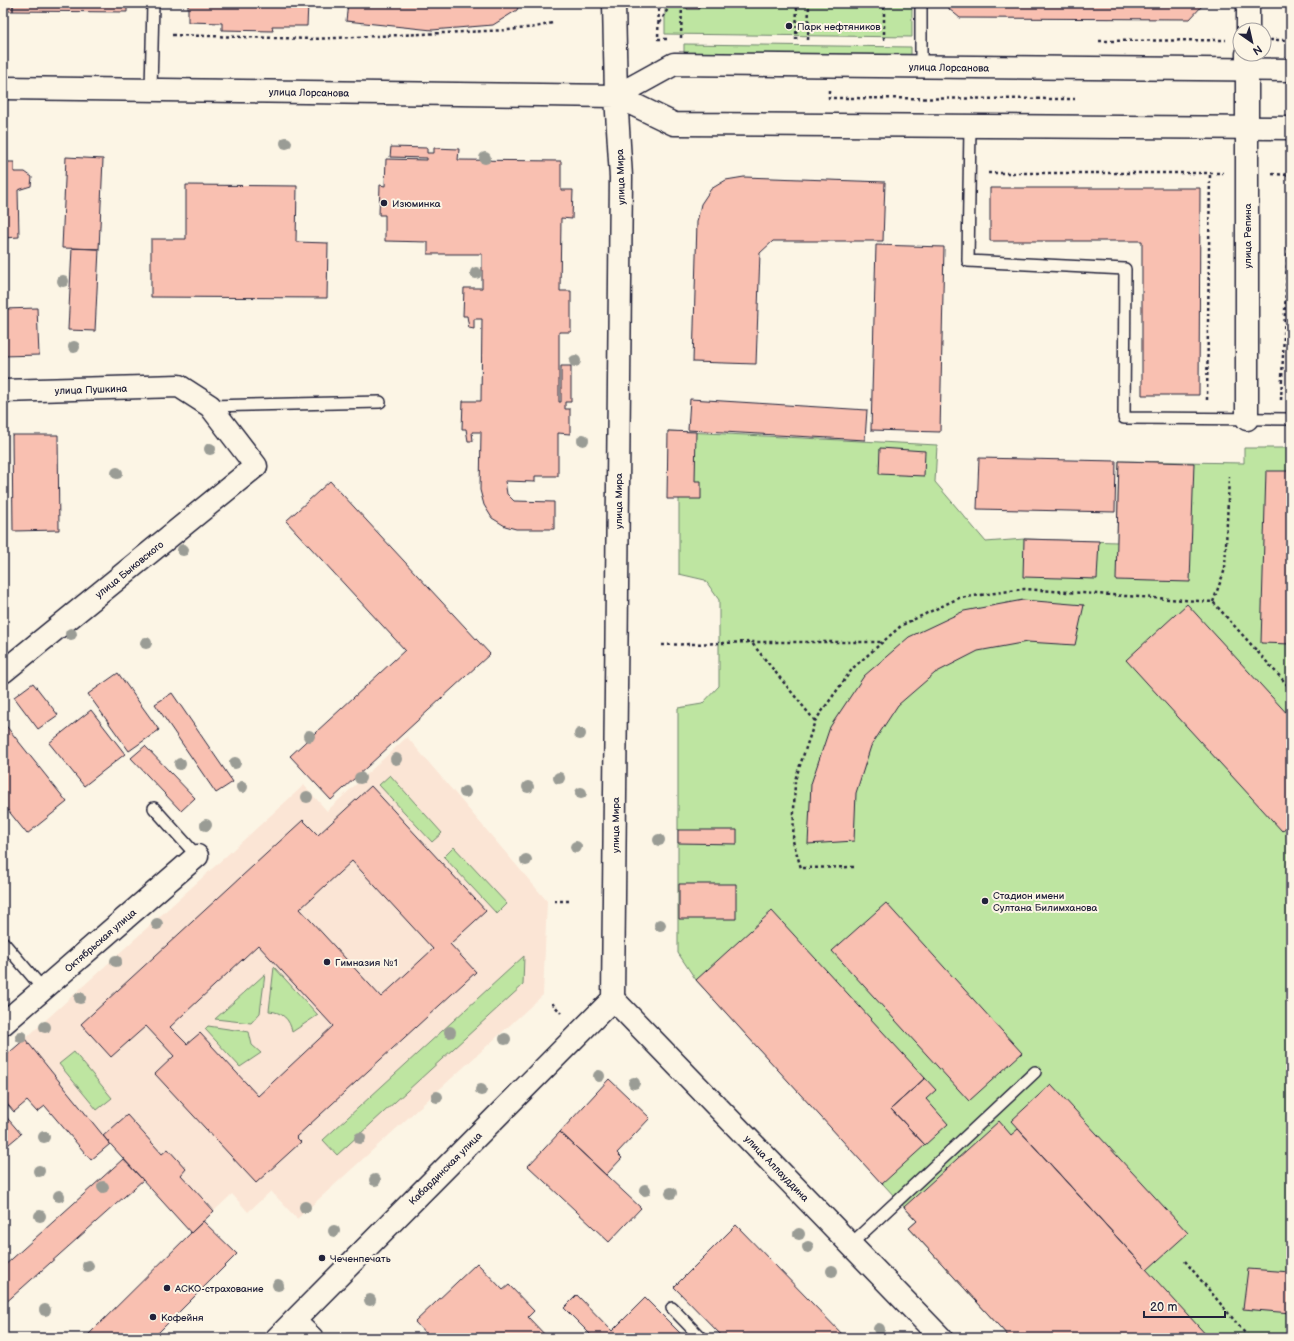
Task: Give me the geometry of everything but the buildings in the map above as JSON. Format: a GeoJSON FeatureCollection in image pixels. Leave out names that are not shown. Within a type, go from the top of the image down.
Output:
{"type":"FeatureCollection","features":[{"type":"Feature","properties":{"kind":"main road","name":"улица Мира"},"geometry":{"type":"LineString","coordinates":[[613,1000],[621,177],[616,96],[614,3]]}},
{"type":"Feature","properties":{"kind":"main road"},"geometry":{"type":"LineString","coordinates":[[1248,3],[1248,22]]}},
{"type":"Feature","properties":{"kind":"main road","name":"улица Лорсанова"},"geometry":{"type":"LineString","coordinates":[[616,96],[674,64],[921,66],[1247,62],[1291,70]]}},
{"type":"Feature","properties":{"kind":"main road","name":"улица Репина"},"geometry":{"type":"LineString","coordinates":[[1247,62],[1247,419]]}},
{"type":"Feature","properties":{"kind":"main road","name":"улица Лорсанова"},"geometry":{"type":"LineString","coordinates":[[3,88],[616,96],[674,124],[1291,128]]}},
{"type":"Feature","properties":{"kind":"main road","name":"улица Пушкина"},"geometry":{"type":"LineString","coordinates":[[3,391],[179,386],[210,406]]}},
{"type":"Feature","properties":{"kind":"main road","name":"улица Быковского"},"geometry":{"type":"LineString","coordinates":[[3,672],[256,466],[210,406]]}},
{"type":"Feature","properties":{"kind":"main road","name":"Октябрьская улица"},"geometry":{"type":"LineString","coordinates":[[3,1024],[197,856]]}},
{"type":"Feature","properties":{"kind":"main road","name":"улица Аллауддина"},"geometry":{"type":"LineString","coordinates":[[613,1000],[941,1338]]}},
{"type":"Feature","properties":{"kind":"main road","name":"Кабардинская улица"},"geometry":{"type":"LineString","coordinates":[[277,1338],[613,1000]]}},
{"type":"Feature","properties":{"kind":"main road"},"geometry":{"type":"LineString","coordinates":[[294,1321],[312,1338]]}},
{"type":"Feature","properties":{"kind":"lane"},"geometry":{"type":"LineString","coordinates":[[151,90],[153,3]]}},
{"type":"Feature","properties":{"kind":"lane"},"geometry":{"type":"LineString","coordinates":[[921,3],[921,66]]}},
{"type":"Feature","properties":{"kind":"lane"},"geometry":{"type":"LineString","coordinates":[[970,126],[968,261],[1125,269],[1124,418],[1286,419]]}},
{"type":"Feature","properties":{"kind":"lane"},"geometry":{"type":"LineString","coordinates":[[210,406],[380,402]]}},
{"type":"Feature","properties":{"kind":"lane"},"geometry":{"type":"LineString","coordinates":[[154,808],[197,856]]}},
{"type":"Feature","properties":{"kind":"lane"},"geometry":{"type":"LineString","coordinates":[[3,942],[43,989]]}},
{"type":"Feature","properties":{"kind":"lane"},"geometry":{"type":"LineString","coordinates":[[851,1244],[1035,1072]]}},
{"type":"Feature","properties":{"kind":"lane"},"geometry":{"type":"LineString","coordinates":[[672,1308],[701,1338]]}},
{"type":"Feature","properties":{"kind":"path"},"geometry":{"type":"LineString","coordinates":[[659,25],[671,3]]}},
{"type":"Feature","properties":{"kind":"path"},"geometry":{"type":"LineString","coordinates":[[681,39],[682,3]]}},
{"type":"Feature","properties":{"kind":"path"},"geometry":{"type":"LineString","coordinates":[[796,41],[797,3]]}},
{"type":"Feature","properties":{"kind":"path"},"geometry":{"type":"LineString","coordinates":[[808,40],[809,3]]}},
{"type":"Feature","properties":{"kind":"path"},"geometry":{"type":"LineString","coordinates":[[884,3],[884,42]]}},
{"type":"Feature","properties":{"kind":"path"},"geometry":{"type":"LineString","coordinates":[[153,35],[313,39],[508,30],[552,24]]}},
{"type":"Feature","properties":{"kind":"path"},"geometry":{"type":"LineString","coordinates":[[1272,40],[1291,40]]}},
{"type":"Feature","properties":{"kind":"path"},"geometry":{"type":"LineString","coordinates":[[828,90],[829,98],[1082,100]]}},
{"type":"Feature","properties":{"kind":"path"},"geometry":{"type":"LineString","coordinates":[[969,173],[1224,173]]}},
{"type":"Feature","properties":{"kind":"path"},"geometry":{"type":"LineString","coordinates":[[1207,419],[1210,173]]}},
{"type":"Feature","properties":{"kind":"path"},"geometry":{"type":"LineString","coordinates":[[1286,419],[1291,179]]}},
{"type":"Feature","properties":{"kind":"path"},"geometry":{"type":"LineString","coordinates":[[1213,602],[1225,569],[1228,476]]}},
{"type":"Feature","properties":{"kind":"path"},"geometry":{"type":"LineString","coordinates":[[854,866],[801,868],[793,841],[795,780],[815,721],[853,668],[882,642],[902,625],[959,598],[1024,589],[1213,602],[1291,690]]}},
{"type":"Feature","properties":{"kind":"path"},"geometry":{"type":"LineString","coordinates":[[662,645],[751,642],[882,642]]}},
{"type":"Feature","properties":{"kind":"path"},"geometry":{"type":"LineString","coordinates":[[751,642],[815,721]]}},
{"type":"Feature","properties":{"kind":"path"},"geometry":{"type":"LineString","coordinates":[[554,901],[571,901]]}},
{"type":"Feature","properties":{"kind":"path"},"geometry":{"type":"LineString","coordinates":[[552,1003],[561,1013]]}},
{"type":"Feature","properties":{"kind":"path"},"geometry":{"type":"LineString","coordinates":[[1185,1261],[1249,1338]]}},
{"type":"Feature","properties":{"kind":"shaded area","name":"Гимназия №1"},"geometry":{"type":"Polygon","coordinates":[[[407,737],[547,901],[543,995],[297,1219],[271,1191],[248,1212],[232,1194],[214,1211],[181,1175],[186,1169],[168,1150],[162,1154],[127,1115],[103,1136],[25,1039],[304,785],[327,811],[407,737]]]}},
{"type":"Feature","properties":{"kind":"green space","name":"Парк нефтяников"},"geometry":{"type":"Polygon","coordinates":[[[665,3],[912,3],[912,37],[665,34],[665,3]]]}},
{"type":"Feature","properties":{"kind":"green space"},"geometry":{"type":"Polygon","coordinates":[[[684,44],[911,47],[911,57],[684,53],[684,44]]]}},
{"type":"Feature","properties":{"kind":"green space","name":"Стадион имени Султана Билимханова"},"geometry":{"type":"Polygon","coordinates":[[[668,431],[937,445],[935,482],[986,542],[1024,539],[1117,542],[1119,461],[1244,463],[1244,448],[1291,448],[1291,1338],[1010,1338],[909,1228],[917,1221],[696,980],[678,953],[678,708],[702,704],[719,686],[719,600],[705,580],[679,574],[679,499],[668,431]]]}},
{"type":"Feature","properties":{"kind":"green space"},"geometry":{"type":"Polygon","coordinates":[[[390,775],[442,833],[432,842],[379,785],[390,775]]]}},
{"type":"Feature","properties":{"kind":"green space"},"geometry":{"type":"Polygon","coordinates":[[[454,847],[507,904],[497,914],[444,857],[454,847]]]}},
{"type":"Feature","properties":{"kind":"green space"},"geometry":{"type":"Polygon","coordinates":[[[524,956],[523,985],[337,1155],[323,1140],[524,956]]]}},
{"type":"Feature","properties":{"kind":"green space"},"geometry":{"type":"Polygon","coordinates":[[[274,967],[318,1015],[292,1032],[291,1027],[285,1017],[278,1013],[269,1011],[274,967]]]}},
{"type":"Feature","properties":{"kind":"green space"},"geometry":{"type":"Polygon","coordinates":[[[265,974],[260,1013],[251,1023],[215,1019],[265,974]]]}},
{"type":"Feature","properties":{"kind":"green space"},"geometry":{"type":"Polygon","coordinates":[[[208,1026],[249,1032],[252,1045],[261,1053],[240,1067],[205,1029],[208,1026]]]}},
{"type":"Feature","properties":{"kind":"green space"},"geometry":{"type":"Polygon","coordinates":[[[74,1052],[112,1098],[97,1110],[59,1064],[74,1052]]]}},
{"type":"Feature","properties":{"kind":"place","name":"Парк нефтяников"},"geometry":{"type":"Point","coordinates":[789,26]}},
{"type":"Feature","properties":{"kind":"place","name":"Изюминка"},"geometry":{"type":"Point","coordinates":[384,203]}},
{"type":"Feature","properties":{"kind":"place","name":"Стадион имени Султана Билимханова"},"geometry":{"type":"Point","coordinates":[985,901]}},
{"type":"Feature","properties":{"kind":"place","name":"Гимназия №1"},"geometry":{"type":"Point","coordinates":[327,962]}},
{"type":"Feature","properties":{"kind":"place","name":"Чеченпечать"},"geometry":{"type":"Point","coordinates":[322,1258]}},
{"type":"Feature","properties":{"kind":"place","name":"АСКО-страхование"},"geometry":{"type":"Point","coordinates":[167,1288]}},
{"type":"Feature","properties":{"kind":"place","name":"Кофейня"},"geometry":{"type":"Point","coordinates":[153,1317]}}]}
